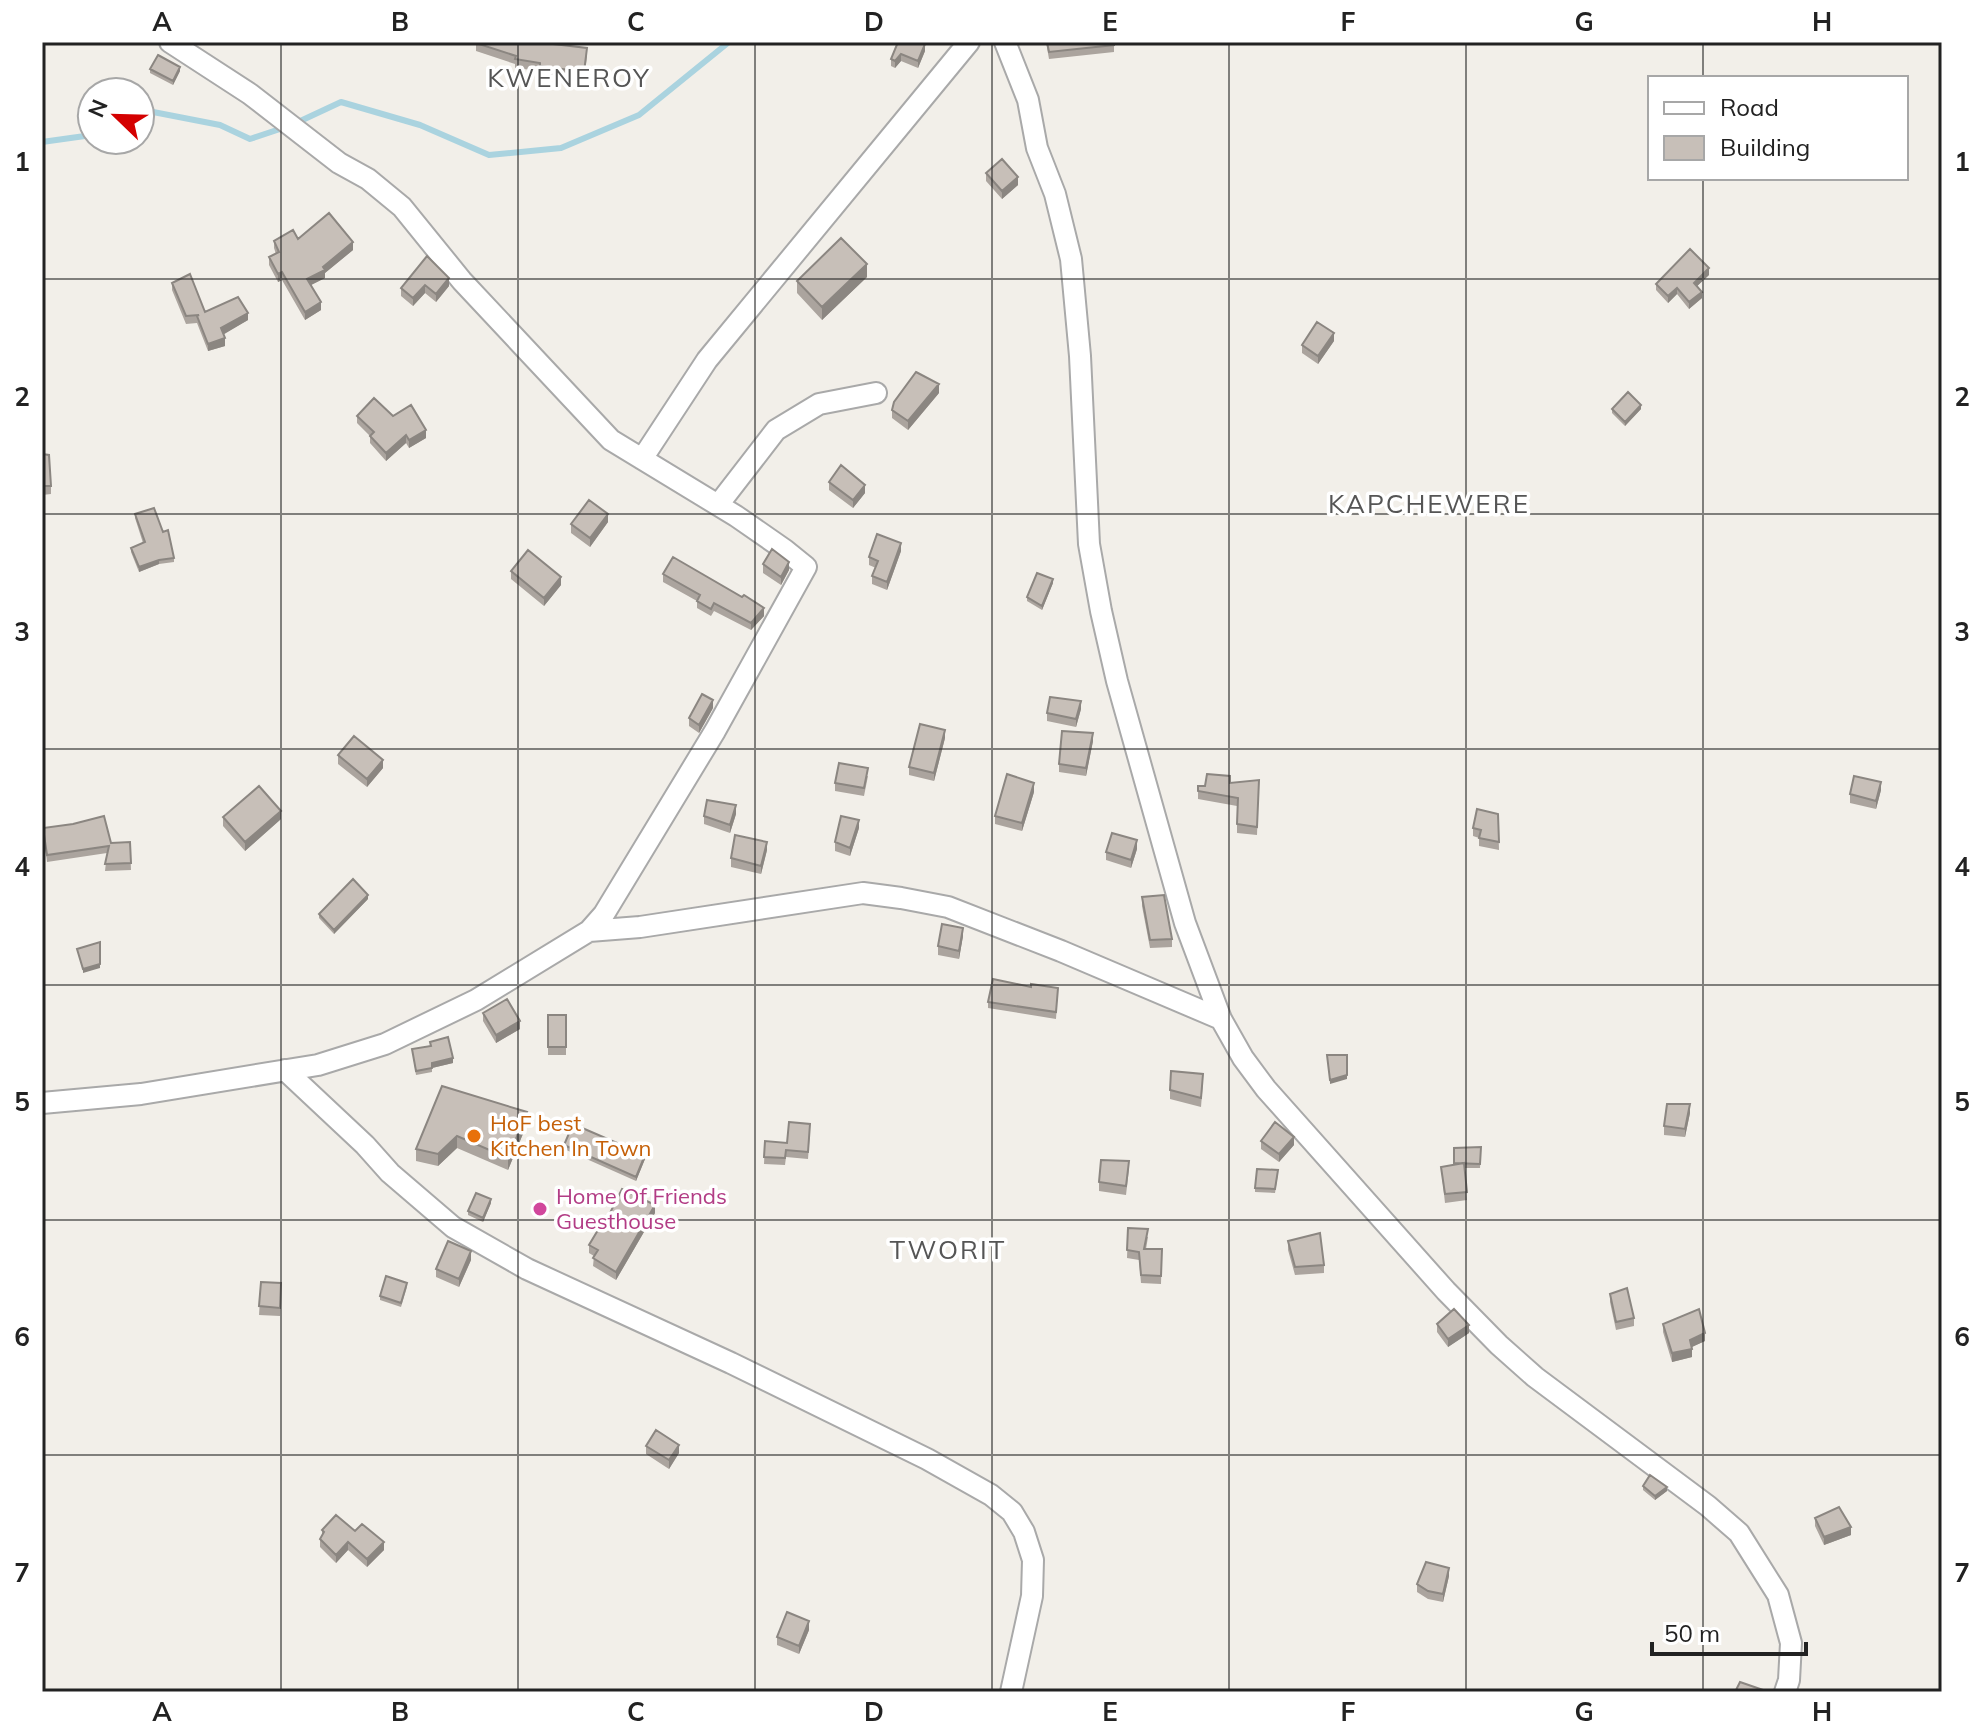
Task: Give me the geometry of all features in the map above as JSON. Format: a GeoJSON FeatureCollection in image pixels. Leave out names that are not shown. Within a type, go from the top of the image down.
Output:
{"type":"FeatureCollection","features":[{"type":"Feature","properties":{"kind":"street"},"geometry":{"type":"LineString","coordinates":[[42,1103],[141,1094],[318,1065],[385,1044],[476,1000],[589,931],[604,914],[715,731],[806,567],[718,505],[611,440],[462,281],[402,207],[250,94],[170,42]]}},
{"type":"Feature","properties":{"kind":"street"},"geometry":{"type":"LineString","coordinates":[[642,459],[707,360],[969,42]]}},
{"type":"Feature","properties":{"kind":"street"},"geometry":{"type":"LineString","coordinates":[[1005,42],[1028,100],[1037,148],[1055,194],[1071,259],[1080,356],[1089,544],[1101,611],[1180,908],[1221,1019],[1243,1058],[1266,1089],[1446,1291],[1499,1345],[1535,1377],[1708,1506],[1739,1533],[1778,1595],[1791,1643],[1789,1680],[1785,1692]]}},
{"type":"Feature","properties":{"kind":"street"},"geometry":{"type":"LineString","coordinates":[[718,505],[776,430],[819,404],[876,393]]}},
{"type":"Feature","properties":{"kind":"street"},"geometry":{"type":"LineString","coordinates":[[589,931],[640,927],[863,893],[901,898],[948,907],[1221,1019]]}},
{"type":"Feature","properties":{"kind":"street"},"geometry":{"type":"LineString","coordinates":[[285,1070],[365,1145],[390,1173],[453,1227],[527,1269],[731,1363],[927,1459],[991,1495],[1012,1512],[1024,1532],[1033,1560],[1032,1596],[1011,1692]]}},
{"type":"Feature","properties":{"kind":"building"},"geometry":{"type":"Polygon","coordinates":[[[476,42],[536,42],[587,48],[584,72],[540,66],[540,63],[515,59],[516,56],[476,42]]]}},
{"type":"Feature","properties":{"kind":"building"},"geometry":{"type":"Polygon","coordinates":[[[898,42],[925,44],[918,61],[901,54],[895,61],[891,59],[898,42]]]}},
{"type":"Feature","properties":{"kind":"building"},"geometry":{"type":"Polygon","coordinates":[[[1047,42],[1114,42],[1114,45],[1049,52],[1047,42]]]}},
{"type":"Feature","properties":{"kind":"building"},"geometry":{"type":"Polygon","coordinates":[[[158,55],[180,67],[173,81],[150,69],[158,55]]]}},
{"type":"Feature","properties":{"kind":"building"},"geometry":{"type":"Polygon","coordinates":[[[1002,159],[1018,177],[1002,191],[986,173],[1002,159]]]}},
{"type":"Feature","properties":{"kind":"building"},"geometry":{"type":"Polygon","coordinates":[[[329,213],[353,242],[323,267],[325,270],[307,279],[321,302],[305,312],[282,272],[278,274],[269,257],[279,252],[274,241],[293,230],[298,239],[329,213]]]}},
{"type":"Feature","properties":{"kind":"building"},"geometry":{"type":"Polygon","coordinates":[[[841,238],[867,264],[822,307],[797,281],[841,238]]]}},
{"type":"Feature","properties":{"kind":"building"},"geometry":{"type":"Polygon","coordinates":[[[1690,249],[1709,268],[1694,283],[1702,292],[1689,302],[1677,288],[1668,296],[1656,284],[1690,249]]]}},
{"type":"Feature","properties":{"kind":"building"},"geometry":{"type":"Polygon","coordinates":[[[427,256],[449,278],[436,294],[425,285],[413,298],[401,288],[427,256]]]}},
{"type":"Feature","properties":{"kind":"building"},"geometry":{"type":"Polygon","coordinates":[[[190,274],[205,312],[238,297],[248,313],[221,328],[225,338],[208,344],[199,315],[186,316],[172,283],[190,274]]]}},
{"type":"Feature","properties":{"kind":"building"},"geometry":{"type":"Polygon","coordinates":[[[1317,322],[1334,333],[1318,356],[1302,345],[1317,322]]]}},
{"type":"Feature","properties":{"kind":"building"},"geometry":{"type":"Polygon","coordinates":[[[916,372],[939,384],[908,421],[892,410],[894,402],[916,372]]]}},
{"type":"Feature","properties":{"kind":"building"},"geometry":{"type":"Polygon","coordinates":[[[1628,392],[1641,405],[1625,422],[1612,409],[1628,392]]]}},
{"type":"Feature","properties":{"kind":"building"},"geometry":{"type":"Polygon","coordinates":[[[374,398],[393,416],[411,405],[426,430],[409,440],[406,435],[386,453],[370,436],[374,432],[357,416],[374,398]]]}},
{"type":"Feature","properties":{"kind":"building"},"geometry":{"type":"Polygon","coordinates":[[[42,454],[49,455],[51,486],[42,486],[42,454]]]}},
{"type":"Feature","properties":{"kind":"building"},"geometry":{"type":"Polygon","coordinates":[[[841,465],[865,485],[853,500],[829,482],[841,465]]]}},
{"type":"Feature","properties":{"kind":"building"},"geometry":{"type":"Polygon","coordinates":[[[589,500],[608,514],[590,538],[571,524],[589,500]]]}},
{"type":"Feature","properties":{"kind":"building"},"geometry":{"type":"Polygon","coordinates":[[[154,508],[163,532],[168,530],[174,558],[139,567],[131,548],[145,542],[135,514],[154,508]]]}},
{"type":"Feature","properties":{"kind":"building"},"geometry":{"type":"Polygon","coordinates":[[[877,534],[901,543],[887,582],[872,576],[878,561],[869,557],[877,534]]]}},
{"type":"Feature","properties":{"kind":"building"},"geometry":{"type":"Polygon","coordinates":[[[772,549],[789,562],[781,577],[763,564],[772,549]]]}},
{"type":"Feature","properties":{"kind":"building"},"geometry":{"type":"Polygon","coordinates":[[[528,550],[561,577],[544,598],[511,571],[528,550]]]}},
{"type":"Feature","properties":{"kind":"building"},"geometry":{"type":"Polygon","coordinates":[[[673,557],[764,608],[751,623],[714,603],[711,609],[697,601],[700,595],[663,574],[673,557]]]}},
{"type":"Feature","properties":{"kind":"building"},"geometry":{"type":"Polygon","coordinates":[[[1037,573],[1053,579],[1042,606],[1027,597],[1037,573]]]}},
{"type":"Feature","properties":{"kind":"building"},"geometry":{"type":"Polygon","coordinates":[[[702,694],[713,700],[699,725],[689,718],[702,694]]]}},
{"type":"Feature","properties":{"kind":"building"},"geometry":{"type":"Polygon","coordinates":[[[1050,697],[1081,701],[1076,719],[1047,713],[1050,697]]]}},
{"type":"Feature","properties":{"kind":"building"},"geometry":{"type":"Polygon","coordinates":[[[920,724],[945,730],[934,773],[909,767],[920,724]]]}},
{"type":"Feature","properties":{"kind":"building"},"geometry":{"type":"Polygon","coordinates":[[[1062,731],[1093,733],[1086,768],[1059,764],[1062,731]]]}},
{"type":"Feature","properties":{"kind":"building"},"geometry":{"type":"Polygon","coordinates":[[[354,736],[383,760],[367,779],[338,755],[354,736]]]}},
{"type":"Feature","properties":{"kind":"building"},"geometry":{"type":"Polygon","coordinates":[[[839,763],[868,768],[864,788],[835,783],[839,763]]]}},
{"type":"Feature","properties":{"kind":"building"},"geometry":{"type":"Polygon","coordinates":[[[1007,774],[1034,783],[1022,823],[995,816],[1007,774]]]}},
{"type":"Feature","properties":{"kind":"building"},"geometry":{"type":"Polygon","coordinates":[[[1207,774],[1230,776],[1230,783],[1259,780],[1257,827],[1237,824],[1238,798],[1198,791],[1198,786],[1205,786],[1207,774]]]}},
{"type":"Feature","properties":{"kind":"building"},"geometry":{"type":"Polygon","coordinates":[[[1854,776],[1881,782],[1876,801],[1850,794],[1854,776]]]}},
{"type":"Feature","properties":{"kind":"building"},"geometry":{"type":"Polygon","coordinates":[[[259,786],[281,811],[245,842],[223,817],[259,786]]]}},
{"type":"Feature","properties":{"kind":"building"},"geometry":{"type":"Polygon","coordinates":[[[707,800],[736,805],[730,825],[704,816],[707,800]]]}},
{"type":"Feature","properties":{"kind":"building"},"geometry":{"type":"Polygon","coordinates":[[[1477,809],[1498,814],[1499,842],[1479,838],[1481,830],[1473,828],[1477,809]]]}},
{"type":"Feature","properties":{"kind":"building"},"geometry":{"type":"Polygon","coordinates":[[[104,816],[111,843],[130,842],[131,863],[105,864],[109,846],[47,855],[43,828],[104,816]]]}},
{"type":"Feature","properties":{"kind":"building"},"geometry":{"type":"Polygon","coordinates":[[[841,816],[859,820],[850,848],[835,842],[841,816]]]}},
{"type":"Feature","properties":{"kind":"building"},"geometry":{"type":"Polygon","coordinates":[[[1112,833],[1137,840],[1131,860],[1106,852],[1112,833]]]}},
{"type":"Feature","properties":{"kind":"building"},"geometry":{"type":"Polygon","coordinates":[[[735,835],[767,842],[761,866],[731,858],[735,835]]]}},
{"type":"Feature","properties":{"kind":"building"},"geometry":{"type":"Polygon","coordinates":[[[353,879],[368,895],[334,930],[319,914],[353,879]]]}},
{"type":"Feature","properties":{"kind":"building"},"geometry":{"type":"Polygon","coordinates":[[[1164,895],[1172,939],[1150,940],[1142,897],[1164,895]]]}},
{"type":"Feature","properties":{"kind":"building"},"geometry":{"type":"Polygon","coordinates":[[[942,924],[963,928],[959,951],[938,946],[942,924]]]}},
{"type":"Feature","properties":{"kind":"building"},"geometry":{"type":"Polygon","coordinates":[[[100,942],[100,964],[83,969],[77,949],[100,942]]]}},
{"type":"Feature","properties":{"kind":"building"},"geometry":{"type":"Polygon","coordinates":[[[993,979],[1031,987],[1031,984],[1058,988],[1056,1012],[988,1002],[993,979]]]}},
{"type":"Feature","properties":{"kind":"building"},"geometry":{"type":"Polygon","coordinates":[[[507,999],[520,1021],[496,1035],[483,1013],[507,999]]]}},
{"type":"Feature","properties":{"kind":"building"},"geometry":{"type":"Polygon","coordinates":[[[548,1015],[566,1015],[566,1047],[548,1047],[548,1015]]]}},
{"type":"Feature","properties":{"kind":"building"},"geometry":{"type":"Polygon","coordinates":[[[448,1037],[453,1058],[432,1063],[432,1068],[416,1071],[412,1049],[431,1046],[430,1042],[448,1037]]]}},
{"type":"Feature","properties":{"kind":"building"},"geometry":{"type":"Polygon","coordinates":[[[1327,1055],[1347,1055],[1347,1075],[1330,1080],[1327,1055]]]}},
{"type":"Feature","properties":{"kind":"building"},"geometry":{"type":"Polygon","coordinates":[[[1171,1071],[1203,1074],[1201,1098],[1170,1090],[1171,1071]]]}},
{"type":"Feature","properties":{"kind":"building","name":"HoF best Kitchen In Town"},"geometry":{"type":"Polygon","coordinates":[[[442,1086],[527,1112],[508,1158],[457,1136],[438,1154],[416,1149],[442,1086]]]}},
{"type":"Feature","properties":{"kind":"building"},"geometry":{"type":"Polygon","coordinates":[[[1667,1104],[1690,1104],[1685,1129],[1664,1126],[1667,1104]]]}},
{"type":"Feature","properties":{"kind":"building"},"geometry":{"type":"Polygon","coordinates":[[[789,1122],[810,1124],[808,1152],[786,1150],[785,1158],[764,1157],[765,1141],[787,1143],[789,1122]]]}},
{"type":"Feature","properties":{"kind":"building"},"geometry":{"type":"Polygon","coordinates":[[[1275,1122],[1294,1137],[1279,1154],[1261,1141],[1275,1122]]]}},
{"type":"Feature","properties":{"kind":"building"},"geometry":{"type":"Polygon","coordinates":[[[573,1124],[645,1155],[636,1177],[564,1145],[573,1124]]]}},
{"type":"Feature","properties":{"kind":"building"},"geometry":{"type":"Polygon","coordinates":[[[1481,1147],[1480,1164],[1454,1163],[1454,1148],[1481,1147]]]}},
{"type":"Feature","properties":{"kind":"building"},"geometry":{"type":"Polygon","coordinates":[[[1101,1160],[1129,1161],[1126,1186],[1099,1182],[1101,1160]]]}},
{"type":"Feature","properties":{"kind":"building"},"geometry":{"type":"Polygon","coordinates":[[[1464,1163],[1467,1192],[1445,1194],[1441,1167],[1464,1163]]]}},
{"type":"Feature","properties":{"kind":"building"},"geometry":{"type":"Polygon","coordinates":[[[1257,1169],[1278,1170],[1275,1189],[1255,1188],[1257,1169]]]}},
{"type":"Feature","properties":{"kind":"building"},"geometry":{"type":"Polygon","coordinates":[[[622,1189],[655,1205],[616,1272],[593,1258],[598,1250],[589,1245],[606,1221],[622,1189]]]}},
{"type":"Feature","properties":{"kind":"building"},"geometry":{"type":"Polygon","coordinates":[[[476,1193],[491,1199],[483,1218],[468,1211],[476,1193]]]}},
{"type":"Feature","properties":{"kind":"building"},"geometry":{"type":"Polygon","coordinates":[[[1128,1228],[1148,1229],[1144,1249],[1162,1249],[1161,1276],[1141,1275],[1139,1252],[1127,1250],[1128,1228]]]}},
{"type":"Feature","properties":{"kind":"building"},"geometry":{"type":"Polygon","coordinates":[[[1320,1233],[1324,1265],[1295,1267],[1288,1241],[1320,1233]]]}},
{"type":"Feature","properties":{"kind":"building"},"geometry":{"type":"Polygon","coordinates":[[[448,1241],[471,1251],[459,1279],[436,1269],[448,1241]]]}},
{"type":"Feature","properties":{"kind":"building"},"geometry":{"type":"Polygon","coordinates":[[[386,1276],[407,1283],[401,1303],[380,1296],[386,1276]]]}},
{"type":"Feature","properties":{"kind":"building"},"geometry":{"type":"Polygon","coordinates":[[[261,1282],[281,1283],[280,1308],[259,1306],[261,1282]]]}},
{"type":"Feature","properties":{"kind":"building"},"geometry":{"type":"Polygon","coordinates":[[[1627,1288],[1634,1318],[1616,1322],[1610,1294],[1627,1288]]]}},
{"type":"Feature","properties":{"kind":"building"},"geometry":{"type":"Polygon","coordinates":[[[1454,1309],[1469,1325],[1448,1339],[1437,1324],[1454,1309]]]}},
{"type":"Feature","properties":{"kind":"building"},"geometry":{"type":"Polygon","coordinates":[[[1699,1309],[1705,1333],[1690,1340],[1692,1349],[1672,1353],[1663,1324],[1699,1309]]]}},
{"type":"Feature","properties":{"kind":"building"},"geometry":{"type":"Polygon","coordinates":[[[656,1430],[679,1445],[669,1460],[646,1446],[656,1430]]]}},
{"type":"Feature","properties":{"kind":"building"},"geometry":{"type":"Polygon","coordinates":[[[1650,1475],[1667,1487],[1655,1496],[1643,1486],[1650,1475]]]}},
{"type":"Feature","properties":{"kind":"building"},"geometry":{"type":"Polygon","coordinates":[[[1839,1507],[1851,1527],[1824,1537],[1815,1518],[1839,1507]]]}},
{"type":"Feature","properties":{"kind":"building"},"geometry":{"type":"Polygon","coordinates":[[[336,1515],[355,1531],[362,1524],[384,1542],[367,1559],[348,1542],[336,1555],[320,1539],[322,1530],[336,1515]]]}},
{"type":"Feature","properties":{"kind":"building"},"geometry":{"type":"Polygon","coordinates":[[[1426,1562],[1449,1568],[1443,1594],[1428,1591],[1417,1584],[1426,1562]]]}},
{"type":"Feature","properties":{"kind":"building"},"geometry":{"type":"Polygon","coordinates":[[[787,1612],[809,1621],[799,1646],[777,1637],[787,1612]]]}},
{"type":"Feature","properties":{"kind":"building"},"geometry":{"type":"Polygon","coordinates":[[[1740,1682],[1766,1691],[1766,1692],[1735,1692],[1740,1682]]]}},
{"type":"Feature","properties":{"kind":"waterway"},"geometry":{"type":"LineString","coordinates":[[296,123],[341,102],[420,125],[489,155],[561,148],[639,115],[729,42]]}},
{"type":"Feature","properties":{"kind":"waterway"},"geometry":{"type":"LineString","coordinates":[[156,113],[220,125],[250,139],[286,127]]}},
{"type":"Feature","properties":{"kind":"waterway"},"geometry":{"type":"LineString","coordinates":[[42,142],[76,137]]}},
{"type":"Feature","properties":{"kind":"place","name":"HoF best Kitchen In Town"},"geometry":{"type":"Point","coordinates":[474,1136]}},
{"type":"Feature","properties":{"kind":"place","name":"Home Of Friends Guesthouse"},"geometry":{"type":"Point","coordinates":[540,1209]}},
{"type":"Feature","properties":{"kind":"district","name":"KWENEROY"},"geometry":{"type":"Point","coordinates":[569,78]}},
{"type":"Feature","properties":{"kind":"district","name":"KAPCHEWERE"},"geometry":{"type":"Point","coordinates":[1429,504]}},
{"type":"Feature","properties":{"kind":"district","name":"TWORIT"},"geometry":{"type":"Point","coordinates":[948,1250]}}]}
